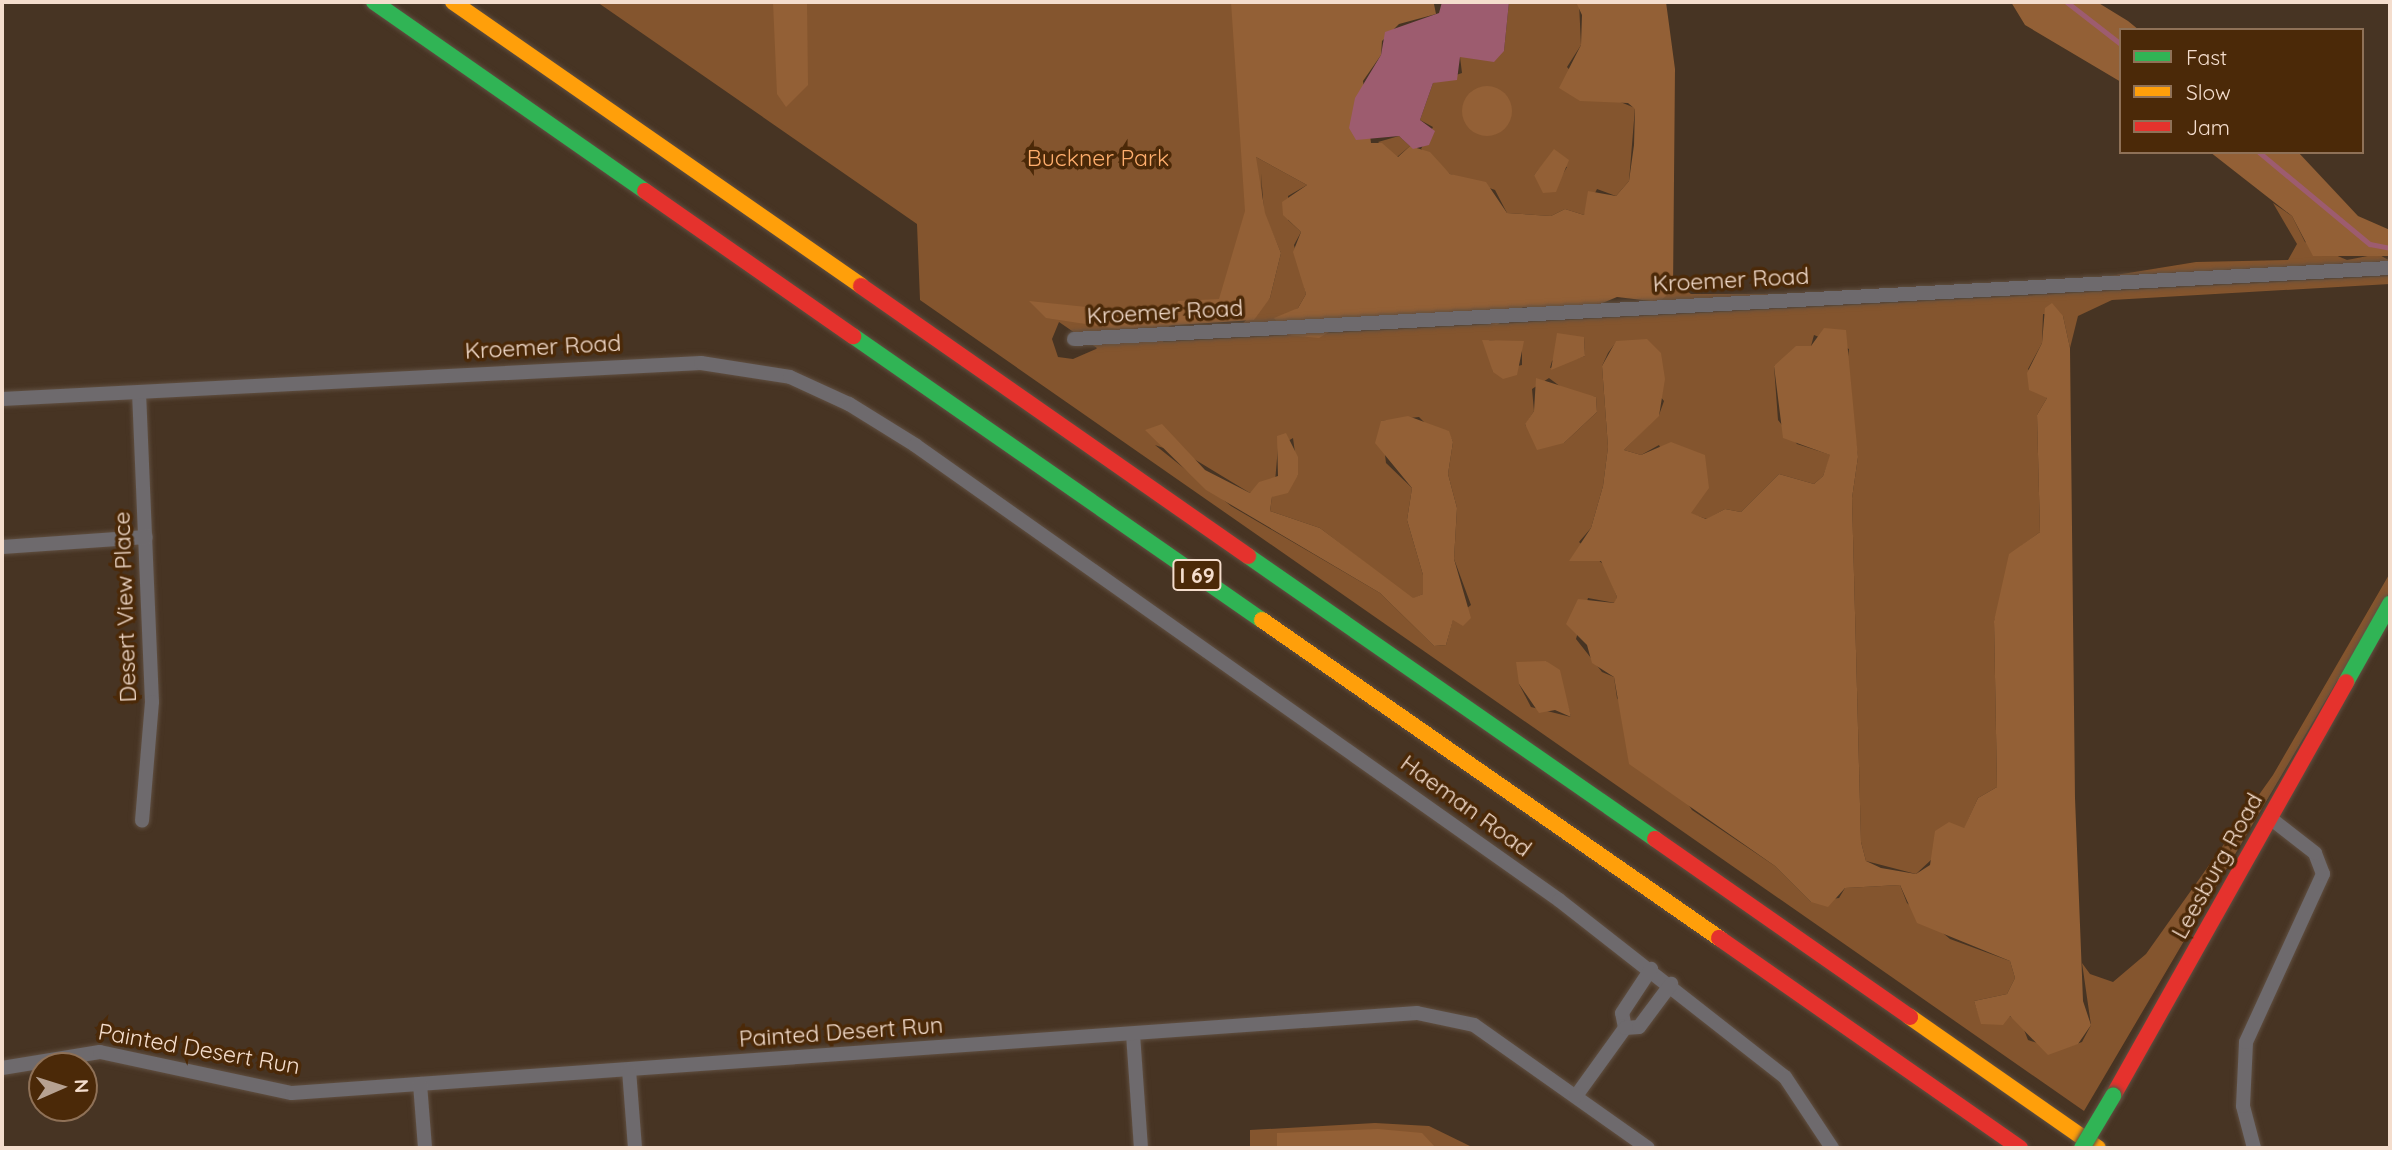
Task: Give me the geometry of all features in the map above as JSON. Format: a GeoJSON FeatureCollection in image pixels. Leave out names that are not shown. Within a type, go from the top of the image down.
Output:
{"type":"FeatureCollection","features":[{"type":"Feature","properties":{"kind":"main road","name":"I 69"},"geometry":{"type":"LineString","coordinates":[[374,2],[2020,1148]]}},
{"type":"Feature","properties":{"kind":"main road","name":"I 69"},"geometry":{"type":"LineString","coordinates":[[453,2],[2098,1148]]}},
{"type":"Feature","properties":{"kind":"main road","name":"Leesburg Road"},"geometry":{"type":"LineString","coordinates":[[2082,1148],[2390,604]]}},
{"type":"Feature","properties":{"kind":"street","name":"Kroemer Road"},"geometry":{"type":"LineString","coordinates":[[1074,340],[2390,268]]}},
{"type":"Feature","properties":{"kind":"street","name":"Kroemer Road"},"geometry":{"type":"LineString","coordinates":[[2,399],[732,365],[785,375],[849,404],[1040,534]]}},
{"type":"Feature","properties":{"kind":"street","name":"Desert View Place"},"geometry":{"type":"LineString","coordinates":[[139,392],[152,702],[142,821]]}},
{"type":"Feature","properties":{"kind":"street","name":"Haeman Road"},"geometry":{"type":"LineString","coordinates":[[1040,534],[1671,984],[1785,1077],[1832,1148]]}},
{"type":"Feature","properties":{"kind":"street"},"geometry":{"type":"LineString","coordinates":[[2,547],[146,537]]}},
{"type":"Feature","properties":{"kind":"street"},"geometry":{"type":"LineString","coordinates":[[2255,1148],[2243,1106],[2246,1042],[2323,874],[2315,853],[2270,818]]}},
{"type":"Feature","properties":{"kind":"street"},"geometry":{"type":"LineString","coordinates":[[1576,1097],[1625,1028],[1622,1013],[1651,969]]}},
{"type":"Feature","properties":{"kind":"street"},"geometry":{"type":"LineString","coordinates":[[1625,1028],[1639,1027],[1671,984]]}},
{"type":"Feature","properties":{"kind":"street","name":"Painted Desert Run"},"geometry":{"type":"LineString","coordinates":[[2,1068],[100,1052],[292,1093],[1432,1014],[1474,1025],[1648,1148]]}},
{"type":"Feature","properties":{"kind":"street"},"geometry":{"type":"LineString","coordinates":[[1133,1034],[1141,1148]]}},
{"type":"Feature","properties":{"kind":"street"},"geometry":{"type":"LineString","coordinates":[[629,1070],[635,1148]]}},
{"type":"Feature","properties":{"kind":"street"},"geometry":{"type":"LineString","coordinates":[[420,1084],[425,1148]]}},
{"type":"Feature","properties":{"kind":"green space","name":"Buckner Park"},"geometry":{"type":"Polygon","coordinates":[[[597,2],[1287,2],[1256,157],[1307,185],[1288,196],[1288,220],[1301,232],[1294,245],[1306,294],[1298,308],[1274,323],[1242,324],[1270,298],[1281,253],[1264,213],[1261,173],[1266,297],[1169,326],[1163,342],[2390,276],[2390,284],[2112,300],[2078,316],[2070,348],[2063,316],[2043,314],[2042,343],[2028,369],[2047,398],[2037,415],[2040,532],[2021,546],[1994,621],[1997,787],[1978,798],[1964,829],[1916,874],[1866,861],[1861,842],[1852,498],[1858,457],[1846,372],[1849,349],[1814,335],[1811,346],[1774,366],[1778,420],[1797,444],[1831,455],[1823,476],[1814,484],[1779,474],[1741,512],[1725,509],[1707,519],[1691,514],[1659,445],[1641,455],[1624,450],[1659,415],[1664,401],[1616,342],[1602,366],[1608,447],[1603,486],[1591,528],[1579,542],[1605,566],[1617,597],[1615,603],[1588,598],[1576,639],[1602,672],[1614,677],[1617,698],[1692,810],[1775,866],[1811,902],[1839,898],[1845,888],[1900,885],[1907,903],[1950,939],[2010,961],[2015,978],[2007,994],[1974,1001],[1982,1024],[2009,1016],[2021,1022],[2028,1040],[2059,1050],[2082,1042],[2091,1025],[2082,963],[2090,974],[2113,982],[2146,954],[2273,775],[2390,573],[2390,591],[2084,1111],[920,300],[917,224],[597,2]],[[1059,322],[1052,339],[1058,357],[1073,359],[1097,348],[1059,322]],[[1584,337],[1552,361],[1550,368],[1585,356],[1584,337]],[[1489,340],[1493,372],[1522,365],[1522,345],[1489,340]],[[1549,378],[1532,389],[1534,411],[1525,425],[1564,443],[1597,412],[1596,397],[1569,393],[1549,378]],[[1419,417],[1381,421],[1386,463],[1412,488],[1407,520],[1423,575],[1423,594],[1412,599],[1320,528],[1270,511],[1272,497],[1298,475],[1293,438],[1278,447],[1275,482],[1250,493],[1194,459],[1155,445],[1231,506],[1380,593],[1434,646],[1446,645],[1453,619],[1471,605],[1454,559],[1457,508],[1448,474],[1453,442],[1448,431],[1431,429],[1419,417]],[[1546,661],[1519,672],[1519,684],[1531,707],[1571,717],[1561,683],[1546,661]]]}},
{"type":"Feature","properties":{"kind":"green space"},"geometry":{"type":"Polygon","coordinates":[[[1509,2],[1579,3],[1581,45],[1567,67],[1597,101],[1613,99],[1635,108],[1629,181],[1616,196],[1597,189],[1584,215],[1565,209],[1551,216],[1507,213],[1495,190],[1450,174],[1421,149],[1433,127],[1420,120],[1433,83],[1462,73],[1460,57],[1504,51],[1509,2]],[[1544,163],[1534,175],[1556,186],[1567,167],[1544,163]]]}},
{"type":"Feature","properties":{"kind":"green space"},"geometry":{"type":"Polygon","coordinates":[[[1399,136],[1410,146],[1397,157],[1378,142],[1399,136]]]}},
{"type":"Feature","properties":{"kind":"green space"},"geometry":{"type":"Polygon","coordinates":[[[2273,203],[2292,216],[2305,242],[2347,260],[2378,254],[2390,261],[2110,276],[2196,262],[2288,260],[2297,244],[2273,203]]]}},
{"type":"Feature","properties":{"kind":"green space"},"geometry":{"type":"Polygon","coordinates":[[[1675,283],[1691,294],[1804,294],[1659,302],[1675,283]]]}},
{"type":"Feature","properties":{"kind":"green space"},"geometry":{"type":"Polygon","coordinates":[[[1375,1123],[1429,1126],[1474,1148],[1250,1148],[1250,1130],[1375,1123]]]}},
{"type":"Feature","properties":{"kind":"shaded area"},"geometry":{"type":"Polygon","coordinates":[[[773,2],[807,2],[808,85],[786,107],[777,94],[773,2]]]}},
{"type":"Feature","properties":{"kind":"shaded area"},"geometry":{"type":"Polygon","coordinates":[[[1231,2],[1434,4],[1436,14],[1399,24],[1382,41],[1381,55],[1363,81],[1371,143],[1382,143],[1398,157],[1410,146],[1430,152],[1450,174],[1486,182],[1507,213],[1551,216],[1565,209],[1584,215],[1588,191],[1616,196],[1629,181],[1634,145],[1635,109],[1628,103],[1580,101],[1559,88],[1581,45],[1582,15],[1576,2],[1666,2],[1675,69],[1673,290],[1659,302],[1617,297],[1593,307],[1523,307],[1497,325],[1455,321],[1329,332],[1319,338],[1286,335],[1274,318],[1298,308],[1306,294],[1293,252],[1301,232],[1283,215],[1282,202],[1307,185],[1256,157],[1265,213],[1281,253],[1270,298],[1254,320],[1118,329],[1046,318],[1029,301],[1144,313],[1174,312],[1178,301],[1219,299],[1245,211],[1231,2]]]}},
{"type":"Feature","properties":{"kind":"shaded area"},"geometry":{"type":"Polygon","coordinates":[[[1442,2],[1509,2],[1504,51],[1494,62],[1460,57],[1457,80],[1433,83],[1420,120],[1435,131],[1429,145],[1413,149],[1399,136],[1356,140],[1349,128],[1355,98],[1381,55],[1385,32],[1439,13],[1442,2]]]}},
{"type":"Feature","properties":{"kind":"shaded area"},"geometry":{"type":"Polygon","coordinates":[[[2011,2],[2097,2],[2137,28],[2119,28],[2119,81],[2025,25],[2011,2]]]}},
{"type":"Feature","properties":{"kind":"shaded area"},"geometry":{"type":"Polygon","coordinates":[[[1487,86],[1505,93],[1512,111],[1505,129],[1487,136],[1469,129],[1462,111],[1469,93],[1487,86]]]}},
{"type":"Feature","properties":{"kind":"shaded area"},"geometry":{"type":"Polygon","coordinates":[[[1554,149],[1569,160],[1556,192],[1543,193],[1534,175],[1554,149]]]}},
{"type":"Feature","properties":{"kind":"shaded area"},"geometry":{"type":"Polygon","coordinates":[[[2213,154],[2300,154],[2358,216],[2390,230],[2390,256],[2313,256],[2292,216],[2213,154]]]}},
{"type":"Feature","properties":{"kind":"shaded area"},"geometry":{"type":"Polygon","coordinates":[[[2052,303],[2063,316],[2070,348],[2075,798],[2083,1001],[2091,1025],[2078,1044],[2048,1055],[2010,1016],[2003,1025],[1981,1024],[1974,1001],[2007,994],[2015,978],[2010,961],[1917,923],[1900,885],[1845,888],[1828,907],[1811,902],[1775,866],[1629,764],[1614,677],[1592,663],[1587,645],[1566,624],[1578,599],[1614,603],[1617,597],[1601,561],[1569,561],[1591,528],[1603,486],[1608,447],[1602,366],[1616,341],[1647,339],[1661,353],[1665,379],[1659,416],[1624,450],[1641,455],[1671,442],[1705,455],[1709,488],[1691,513],[1706,519],[1725,509],[1741,512],[1779,474],[1814,484],[1823,476],[1830,455],[1783,438],[1774,366],[1796,346],[1811,346],[1824,328],[1846,330],[1858,457],[1852,498],[1861,842],[1866,861],[1881,868],[1916,874],[1930,865],[1935,831],[1949,822],[1964,828],[1978,798],[1997,787],[1994,621],[2009,554],[2040,532],[2037,415],[2047,398],[2029,390],[2027,373],[2042,343],[2045,308],[2052,303]]]}},
{"type":"Feature","properties":{"kind":"shaded area"},"geometry":{"type":"Polygon","coordinates":[[[1557,333],[1584,337],[1585,356],[1551,370],[1557,333]]]}},
{"type":"Feature","properties":{"kind":"shaded area"},"geometry":{"type":"Polygon","coordinates":[[[1482,340],[1524,341],[1517,375],[1503,379],[1493,372],[1482,340]]]}},
{"type":"Feature","properties":{"kind":"shaded area"},"geometry":{"type":"Polygon","coordinates":[[[1536,378],[1596,397],[1597,412],[1564,443],[1537,450],[1525,424],[1534,411],[1536,378]]]}},
{"type":"Feature","properties":{"kind":"shaded area"},"geometry":{"type":"Polygon","coordinates":[[[1408,416],[1449,431],[1453,442],[1448,474],[1457,508],[1454,559],[1471,618],[1463,626],[1453,620],[1446,645],[1434,646],[1380,593],[1206,490],[1145,430],[1162,424],[1205,470],[1250,493],[1259,482],[1278,476],[1277,436],[1286,433],[1298,457],[1298,475],[1288,493],[1272,497],[1270,511],[1320,528],[1413,598],[1423,594],[1423,575],[1407,520],[1412,488],[1375,443],[1381,421],[1408,416]]]}},
{"type":"Feature","properties":{"kind":"shaded area"},"geometry":{"type":"Polygon","coordinates":[[[1546,661],[1560,670],[1571,717],[1555,710],[1539,713],[1519,684],[1516,662],[1546,661]]]}},
{"type":"Feature","properties":{"kind":"shaded area"},"geometry":{"type":"Polygon","coordinates":[[[1378,1129],[1422,1133],[1436,1148],[1277,1148],[1277,1133],[1378,1129]]]}},
{"type":"Feature","properties":{"kind":"waterway"},"geometry":{"type":"LineString","coordinates":[[2067,2],[2119,42]]}},
{"type":"Feature","properties":{"kind":"waterway"},"geometry":{"type":"LineString","coordinates":[[2261,154],[2370,244],[2390,248]]}},
{"type":"Feature","properties":{"kind":"traffic: fast"},"geometry":{"type":"LineString","coordinates":[[374,2],[645,191]]}},
{"type":"Feature","properties":{"kind":"traffic: fast"},"geometry":{"type":"LineString","coordinates":[[853,336],[1262,620]]}},
{"type":"Feature","properties":{"kind":"traffic: fast"},"geometry":{"type":"LineString","coordinates":[[1248,556],[1655,839]]}},
{"type":"Feature","properties":{"kind":"traffic: fast"},"geometry":{"type":"LineString","coordinates":[[2346,682],[2390,604]]}},
{"type":"Feature","properties":{"kind":"traffic: fast"},"geometry":{"type":"LineString","coordinates":[[2082,1148],[2113,1096]]}},
{"type":"Feature","properties":{"kind":"traffic: slow"},"geometry":{"type":"LineString","coordinates":[[453,2],[861,286]]}},
{"type":"Feature","properties":{"kind":"traffic: slow"},"geometry":{"type":"LineString","coordinates":[[1262,620],[1719,938]]}},
{"type":"Feature","properties":{"kind":"traffic: slow"},"geometry":{"type":"LineString","coordinates":[[1910,1017],[2098,1148]]}},
{"type":"Feature","properties":{"kind":"traffic: jam"},"geometry":{"type":"LineString","coordinates":[[645,191],[853,336]]}},
{"type":"Feature","properties":{"kind":"traffic: jam"},"geometry":{"type":"LineString","coordinates":[[861,286],[1248,556]]}},
{"type":"Feature","properties":{"kind":"traffic: jam"},"geometry":{"type":"LineString","coordinates":[[2113,1096],[2346,682]]}},
{"type":"Feature","properties":{"kind":"traffic: jam"},"geometry":{"type":"LineString","coordinates":[[1655,839],[1910,1017]]}},
{"type":"Feature","properties":{"kind":"traffic: jam"},"geometry":{"type":"LineString","coordinates":[[1719,938],[2020,1148]]}}]}
